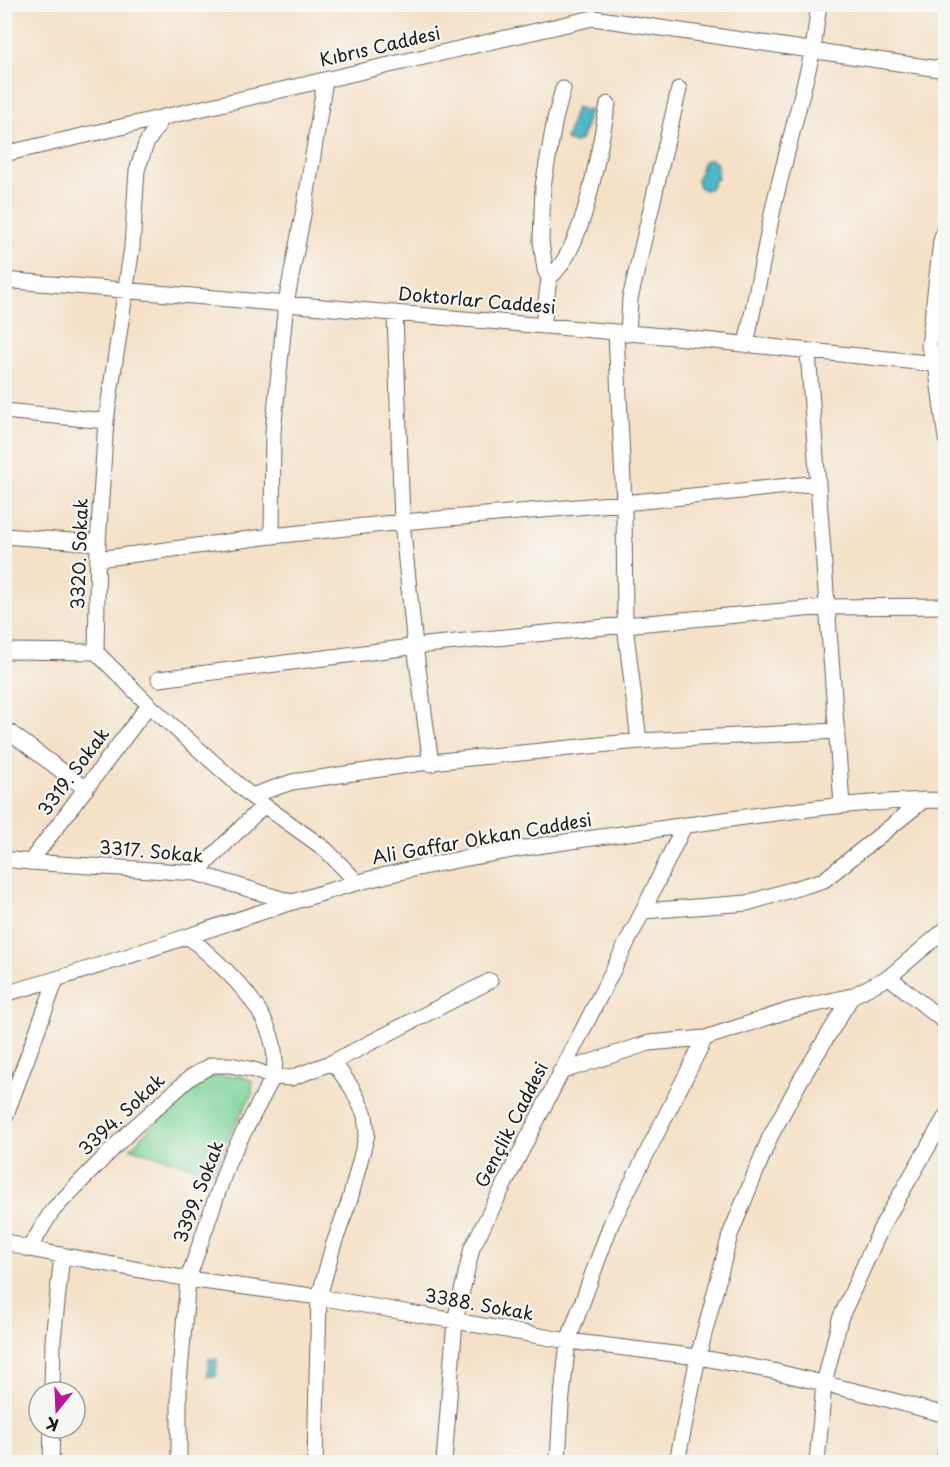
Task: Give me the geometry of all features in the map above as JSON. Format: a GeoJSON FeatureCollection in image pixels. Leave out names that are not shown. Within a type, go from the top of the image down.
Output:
{"type":"FeatureCollection","features":[{"type":"Feature","properties":{"kind":"street"},"geometry":{"type":"LineString","coordinates":[[746,345],[774,204],[813,50],[819,4]]}},
{"type":"Feature","properties":{"kind":"street","name":"Kıbrıs Caddesi"},"geometry":{"type":"LineString","coordinates":[[4,154],[593,18],[945,70]]}},
{"type":"Feature","properties":{"kind":"street"},"geometry":{"type":"LineString","coordinates":[[272,536],[273,432],[286,303],[325,80]]}},
{"type":"Feature","properties":{"kind":"street"},"geometry":{"type":"LineString","coordinates":[[543,326],[549,278],[545,270],[541,241],[543,186],[562,89]]}},
{"type":"Feature","properties":{"kind":"street"},"geometry":{"type":"LineString","coordinates":[[639,741],[626,625],[622,333],[679,89]]}},
{"type":"Feature","properties":{"kind":"street"},"geometry":{"type":"LineString","coordinates":[[549,278],[570,253],[583,220],[608,104]]}},
{"type":"Feature","properties":{"kind":"street","name":"3320. Sokak"},"geometry":{"type":"LineString","coordinates":[[96,652],[98,543],[106,421],[132,247],[137,170],[146,144],[163,117]]}},
{"type":"Feature","properties":{"kind":"street"},"geometry":{"type":"LineString","coordinates":[[945,224],[929,346],[941,365],[945,439]]}},
{"type":"Feature","properties":{"kind":"street","name":"Doktorlar Caddesi"},"geometry":{"type":"LineString","coordinates":[[4,280],[622,333],[941,365]]}},
{"type":"Feature","properties":{"kind":"street"},"geometry":{"type":"LineString","coordinates":[[395,313],[402,522],[415,646],[431,764]]}},
{"type":"Feature","properties":{"kind":"street"},"geometry":{"type":"LineString","coordinates":[[808,352],[842,804]]}},
{"type":"Feature","properties":{"kind":"street"},"geometry":{"type":"LineString","coordinates":[[4,411],[106,421]]}},
{"type":"Feature","properties":{"kind":"street"},"geometry":{"type":"LineString","coordinates":[[98,559],[272,536],[402,522],[624,503],[818,483]]}},
{"type":"Feature","properties":{"kind":"street"},"geometry":{"type":"LineString","coordinates":[[4,536],[98,543]]}},
{"type":"Feature","properties":{"kind":"street"},"geometry":{"type":"LineString","coordinates":[[159,679],[415,646],[626,625],[827,607],[945,606]]}},
{"type":"Feature","properties":{"kind":"street"},"geometry":{"type":"LineString","coordinates":[[4,651],[96,652],[149,705],[257,801],[325,849],[358,883]]}},
{"type":"Feature","properties":{"kind":"street","name":"3319. Sokak"},"geometry":{"type":"LineString","coordinates":[[30,862],[149,705]]}},
{"type":"Feature","properties":{"kind":"street"},"geometry":{"type":"LineString","coordinates":[[4,728],[86,789]]}},
{"type":"Feature","properties":{"kind":"street"},"geometry":{"type":"LineString","coordinates":[[196,873],[257,801],[292,782],[421,764],[639,741],[837,731]]}},
{"type":"Feature","properties":{"kind":"street"},"geometry":{"type":"LineString","coordinates":[[644,911],[747,903],[824,880],[924,800]]}},
{"type":"Feature","properties":{"kind":"street","name":"Ali Gaffar Okkan Caddesi"},"geometry":{"type":"LineString","coordinates":[[4,994],[56,980],[291,902],[414,868],[762,813],[842,804],[945,800]]}},
{"type":"Feature","properties":{"kind":"street","name":"Gençlik Caddesi"},"geometry":{"type":"LineString","coordinates":[[444,1462],[455,1321],[472,1248],[644,911],[684,826]]}},
{"type":"Feature","properties":{"kind":"street","name":"3317. Sokak"},"geometry":{"type":"LineString","coordinates":[[4,859],[196,873],[291,902]]}},
{"type":"Feature","properties":{"kind":"street"},"geometry":{"type":"LineString","coordinates":[[560,1072],[649,1043],[705,1038],[790,1010],[852,996],[889,977],[945,929]]}},
{"type":"Feature","properties":{"kind":"street","name":"3399. Sokak"},"geometry":{"type":"LineString","coordinates":[[179,1462],[179,1383],[188,1279],[229,1160],[273,1077],[276,1063],[270,1034],[258,1009],[225,968],[189,936]]}},
{"type":"Feature","properties":{"kind":"street"},"geometry":{"type":"LineString","coordinates":[[889,977],[945,1023]]}},
{"type":"Feature","properties":{"kind":"street"},"geometry":{"type":"LineString","coordinates":[[4,1120],[56,980]]}},
{"type":"Feature","properties":{"kind":"street"},"geometry":{"type":"LineString","coordinates":[[273,1077],[291,1078],[333,1062],[490,981]]}},
{"type":"Feature","properties":{"kind":"street"},"geometry":{"type":"LineString","coordinates":[[677,1462],[698,1357],[730,1234],[770,1137],[800,1081],[852,996]]}},
{"type":"Feature","properties":{"kind":"street"},"geometry":{"type":"LineString","coordinates":[[558,1462],[568,1341],[610,1224],[705,1038]]}},
{"type":"Feature","properties":{"kind":"street"},"geometry":{"type":"LineString","coordinates":[[315,1462],[319,1297],[333,1245],[351,1199],[367,1134],[365,1115],[352,1088],[333,1062]]}},
{"type":"Feature","properties":{"kind":"street","name":"3394. Sokak"},"geometry":{"type":"LineString","coordinates":[[28,1249],[52,1211],[130,1131],[192,1077],[212,1065],[230,1065],[273,1077]]}},
{"type":"Feature","properties":{"kind":"street"},"geometry":{"type":"LineString","coordinates":[[817,1462],[824,1384],[840,1318],[882,1226],[945,1116]]}},
{"type":"Feature","properties":{"kind":"street","name":"3388. Sokak"},"geometry":{"type":"LineString","coordinates":[[4,1241],[28,1249],[188,1279],[319,1297],[568,1341],[698,1357],[824,1384],[945,1415]]}},
{"type":"Feature","properties":{"kind":"street"},"geometry":{"type":"LineString","coordinates":[[52,1380],[53,1340],[62,1255]]}},
{"type":"Feature","properties":{"kind":"street"},"geometry":{"type":"LineString","coordinates":[[51,1462],[52,1440]]}},
{"type":"Feature","properties":{"kind":"street"},"geometry":{"type":"LineString","coordinates":[[944,1462],[945,1451]]}},
{"type":"Feature","properties":{"kind":"green space"},"geometry":{"type":"Polygon","coordinates":[[[218,1076],[240,1076],[252,1081],[252,1094],[224,1144],[215,1173],[131,1148],[198,1081],[218,1076]]]}},
{"type":"Feature","properties":{"kind":"water"},"geometry":{"type":"Polygon","coordinates":[[[576,107],[590,111],[582,138],[575,143],[566,140],[576,107]]]}},
{"type":"Feature","properties":{"kind":"water"},"geometry":{"type":"Polygon","coordinates":[[[710,159],[717,164],[718,178],[714,180],[711,188],[705,190],[699,187],[697,180],[704,161],[710,159]]]}},
{"type":"Feature","properties":{"kind":"water"},"geometry":{"type":"Polygon","coordinates":[[[209,1359],[217,1359],[216,1376],[208,1376],[209,1359]]]}}]}
